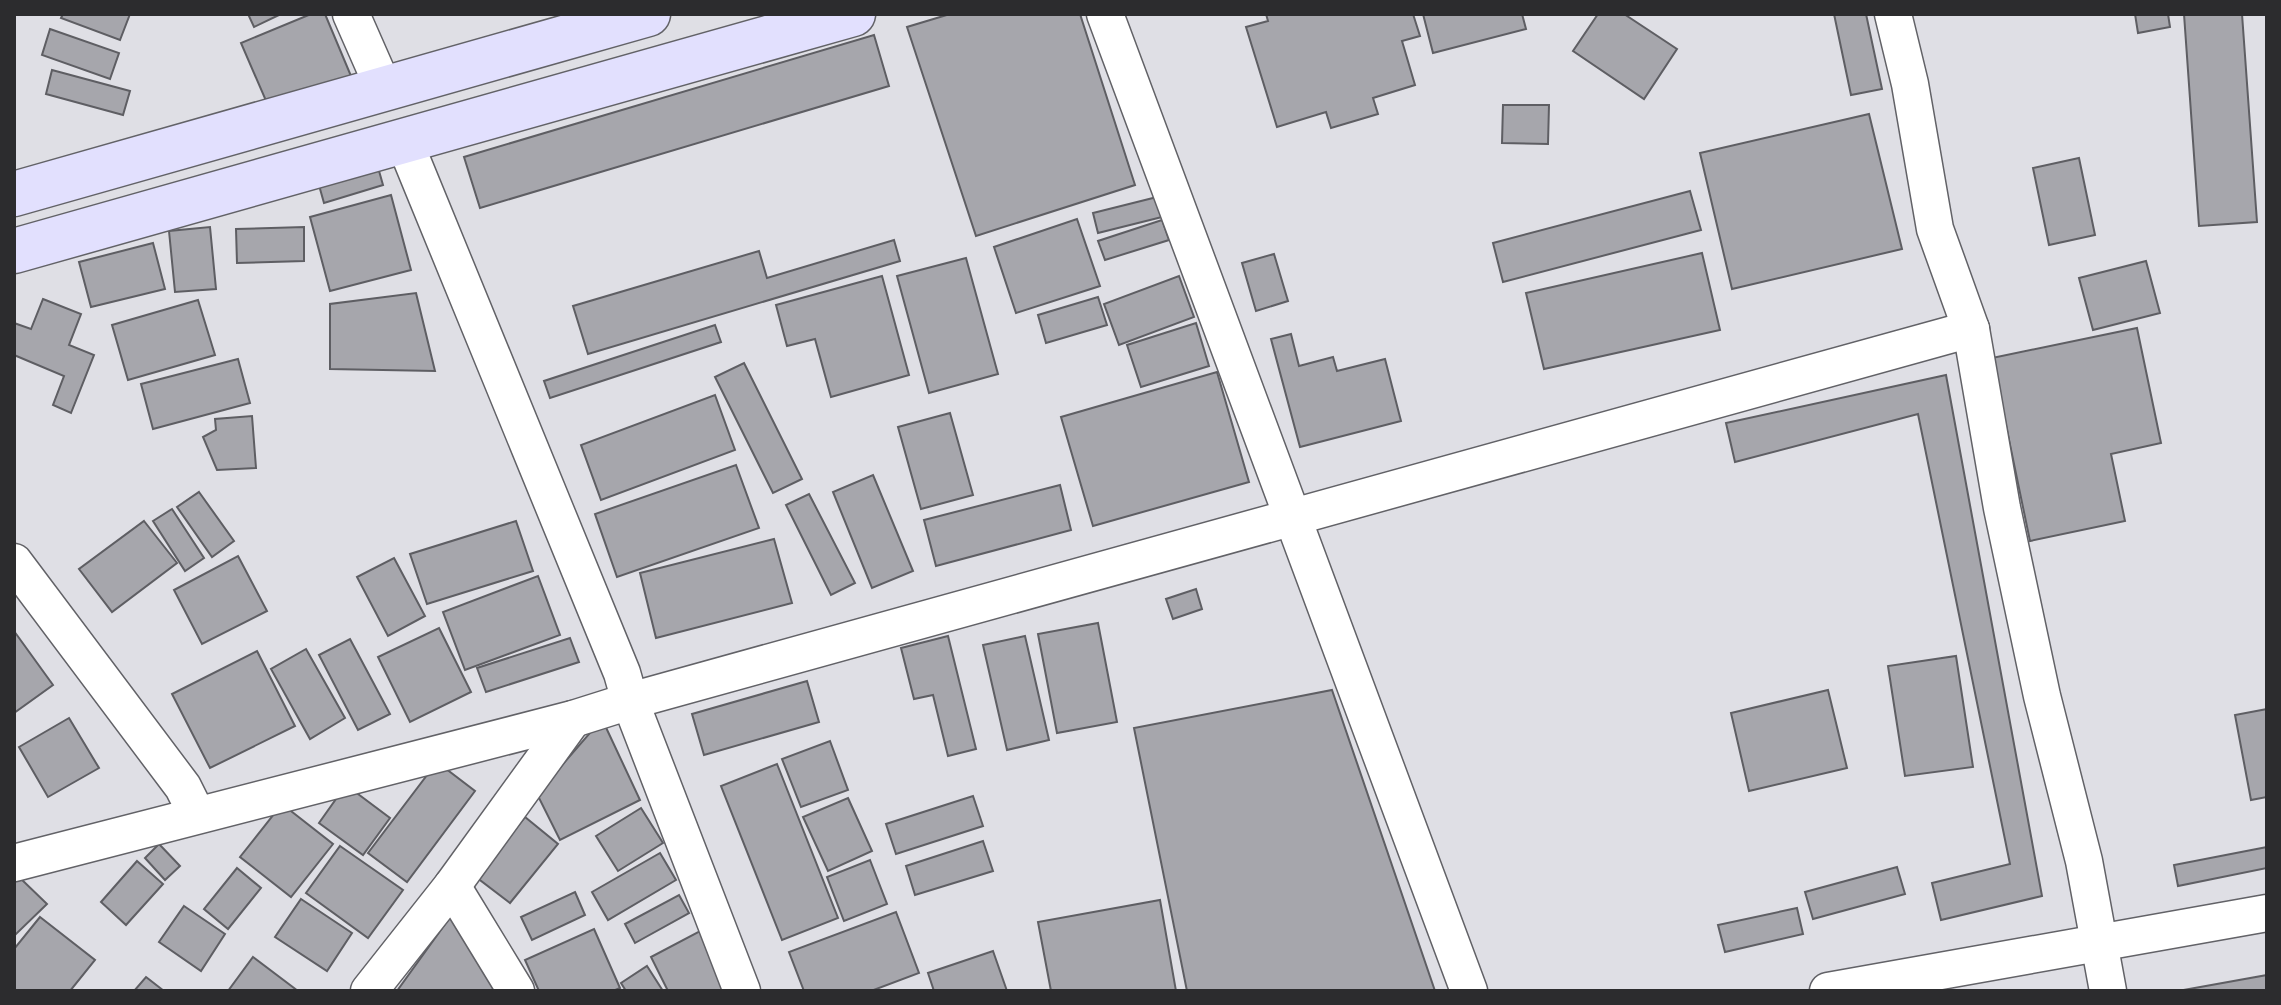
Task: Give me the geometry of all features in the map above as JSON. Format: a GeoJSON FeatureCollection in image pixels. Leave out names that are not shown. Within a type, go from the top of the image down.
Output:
{"type":"FeatureCollection","features":[{"type":"Feature","properties":{"kind":"main road"},"geometry":{"type":"LineString","coordinates":[[14,194],[648,14]]}},
{"type":"Feature","properties":{"kind":"main road"},"geometry":{"type":"LineString","coordinates":[[14,251],[853,14]]}},
{"type":"Feature","properties":{"kind":"main road"},"geometry":{"type":"LineString","coordinates":[[540,45],[554,98]]}},
{"type":"Feature","properties":{"kind":"street"},"geometry":{"type":"LineString","coordinates":[[351,14],[384,89]]}},
{"type":"Feature","properties":{"kind":"street"},"geometry":{"type":"LineString","coordinates":[[1105,14],[1469,991]]}},
{"type":"Feature","properties":{"kind":"street"},"geometry":{"type":"LineString","coordinates":[[1893,14],[1910,84],[1935,229],[1971,329],[2002,508],[2042,696],[2084,861],[2108,991]]}},
{"type":"Feature","properties":{"kind":"street"},"geometry":{"type":"LineString","coordinates":[[404,141],[616,659],[742,991]]}},
{"type":"Feature","properties":{"kind":"street"},"geometry":{"type":"LineString","coordinates":[[14,863],[573,719],[1971,329]]}},
{"type":"Feature","properties":{"kind":"street"},"geometry":{"type":"LineString","coordinates":[[14,562],[183,787],[197,815]]}},
{"type":"Feature","properties":{"kind":"street"},"geometry":{"type":"LineString","coordinates":[[369,991],[452,886],[573,719]]}},
{"type":"Feature","properties":{"kind":"street"},"geometry":{"type":"LineString","coordinates":[[452,886],[516,991]]}},
{"type":"Feature","properties":{"kind":"street"},"geometry":{"type":"LineString","coordinates":[[1828,991],[2267,913]]}},
{"type":"Feature","properties":{"kind":"building"},"geometry":{"type":"Polygon","coordinates":[[[63,14],[130,14],[120,40],[61,18],[63,14]]]}},
{"type":"Feature","properties":{"kind":"building"},"geometry":{"type":"Polygon","coordinates":[[[248,14],[281,14],[254,27],[248,14]]]}},
{"type":"Feature","properties":{"kind":"building"},"geometry":{"type":"Polygon","coordinates":[[[311,14],[325,14],[351,76],[270,110],[241,43],[311,14]]]}},
{"type":"Feature","properties":{"kind":"building"},"geometry":{"type":"Polygon","coordinates":[[[950,14],[1080,14],[1135,185],[976,236],[907,27],[950,14]]]}},
{"type":"Feature","properties":{"kind":"building"},"geometry":{"type":"Polygon","coordinates":[[[1266,14],[1413,14],[1420,36],[1402,41],[1415,85],[1373,98],[1378,114],[1331,128],[1326,112],[1277,127],[1246,27],[1268,21],[1266,14]]]}},
{"type":"Feature","properties":{"kind":"building"},"geometry":{"type":"Polygon","coordinates":[[[1423,14],[1522,14],[1526,29],[1433,53],[1423,14]]]}},
{"type":"Feature","properties":{"kind":"building"},"geometry":{"type":"Polygon","coordinates":[[[1598,14],[1624,14],[1677,49],[1644,99],[1573,51],[1598,14]]]}},
{"type":"Feature","properties":{"kind":"building"},"geometry":{"type":"Polygon","coordinates":[[[1834,14],[1866,14],[1882,89],[1851,95],[1834,14]]]}},
{"type":"Feature","properties":{"kind":"building"},"geometry":{"type":"Polygon","coordinates":[[[2135,14],[2168,14],[2170,27],[2138,33],[2135,14]]]}},
{"type":"Feature","properties":{"kind":"building"},"geometry":{"type":"Polygon","coordinates":[[[2184,14],[2242,14],[2257,222],[2199,226],[2184,14]]]}},
{"type":"Feature","properties":{"kind":"building"},"geometry":{"type":"Polygon","coordinates":[[[50,29],[119,53],[110,79],[42,55],[50,29]]]}},
{"type":"Feature","properties":{"kind":"building"},"geometry":{"type":"Polygon","coordinates":[[[874,35],[889,86],[480,208],[464,157],[874,35]]]}},
{"type":"Feature","properties":{"kind":"building"},"geometry":{"type":"Polygon","coordinates":[[[52,70],[130,91],[123,115],[46,94],[52,70]]]}},
{"type":"Feature","properties":{"kind":"building"},"geometry":{"type":"Polygon","coordinates":[[[1503,105],[1549,105],[1548,144],[1502,143],[1503,105]]]}},
{"type":"Feature","properties":{"kind":"building"},"geometry":{"type":"Polygon","coordinates":[[[1869,114],[1902,249],[1732,289],[1700,153],[1869,114]]]}},
{"type":"Feature","properties":{"kind":"building"},"geometry":{"type":"Polygon","coordinates":[[[374,153],[383,185],[324,203],[315,171],[374,153]]]}},
{"type":"Feature","properties":{"kind":"building"},"geometry":{"type":"Polygon","coordinates":[[[2079,158],[2095,235],[2049,245],[2033,168],[2079,158]]]}},
{"type":"Feature","properties":{"kind":"building"},"geometry":{"type":"Polygon","coordinates":[[[1690,191],[1701,230],[1503,282],[1493,243],[1690,191]]]}},
{"type":"Feature","properties":{"kind":"building"},"geometry":{"type":"Polygon","coordinates":[[[391,195],[411,270],[330,291],[310,217],[391,195]]]}},
{"type":"Feature","properties":{"kind":"building"},"geometry":{"type":"Polygon","coordinates":[[[1157,197],[1162,217],[1098,233],[1093,213],[1157,197]]]}},
{"type":"Feature","properties":{"kind":"building"},"geometry":{"type":"Polygon","coordinates":[[[1077,219],[1100,286],[1016,313],[994,247],[1077,219]]]}},
{"type":"Feature","properties":{"kind":"building"},"geometry":{"type":"Polygon","coordinates":[[[1162,220],[1169,240],[1105,260],[1098,241],[1162,220]]]}},
{"type":"Feature","properties":{"kind":"building"},"geometry":{"type":"Polygon","coordinates":[[[210,227],[216,289],[175,292],[169,231],[210,227]]]}},
{"type":"Feature","properties":{"kind":"building"},"geometry":{"type":"Polygon","coordinates":[[[304,227],[304,261],[237,263],[236,229],[304,227]]]}},
{"type":"Feature","properties":{"kind":"building"},"geometry":{"type":"Polygon","coordinates":[[[894,240],[900,261],[588,354],[573,306],[759,251],[767,278],[894,240]]]}},
{"type":"Feature","properties":{"kind":"building"},"geometry":{"type":"Polygon","coordinates":[[[153,243],[165,289],[91,307],[79,262],[153,243]]]}},
{"type":"Feature","properties":{"kind":"building"},"geometry":{"type":"Polygon","coordinates":[[[1702,253],[1720,330],[1544,369],[1526,293],[1702,253]]]}},
{"type":"Feature","properties":{"kind":"building"},"geometry":{"type":"Polygon","coordinates":[[[1274,254],[1288,301],[1256,311],[1242,263],[1274,254]]]}},
{"type":"Feature","properties":{"kind":"building"},"geometry":{"type":"Polygon","coordinates":[[[966,258],[998,374],[929,393],[897,276],[966,258]]]}},
{"type":"Feature","properties":{"kind":"building"},"geometry":{"type":"Polygon","coordinates":[[[2146,261],[2160,313],[2093,330],[2079,278],[2146,261]]]}},
{"type":"Feature","properties":{"kind":"building"},"geometry":{"type":"Polygon","coordinates":[[[882,276],[909,375],[831,397],[815,339],[787,346],[776,305],[882,276]]]}},
{"type":"Feature","properties":{"kind":"building"},"geometry":{"type":"Polygon","coordinates":[[[1179,276],[1194,317],[1119,345],[1104,304],[1179,276]]]}},
{"type":"Feature","properties":{"kind":"building"},"geometry":{"type":"Polygon","coordinates":[[[416,293],[435,371],[330,369],[330,304],[416,293]]]}},
{"type":"Feature","properties":{"kind":"building"},"geometry":{"type":"Polygon","coordinates":[[[1098,297],[1107,325],[1046,343],[1038,315],[1098,297]]]}},
{"type":"Feature","properties":{"kind":"building"},"geometry":{"type":"Polygon","coordinates":[[[43,299],[81,314],[69,345],[94,355],[71,413],[53,405],[64,376],[14,355],[14,323],[31,329],[43,299]]]}},
{"type":"Feature","properties":{"kind":"building"},"geometry":{"type":"Polygon","coordinates":[[[198,300],[215,355],[128,380],[112,325],[198,300]]]}},
{"type":"Feature","properties":{"kind":"building"},"geometry":{"type":"Polygon","coordinates":[[[1196,323],[1209,366],[1141,387],[1127,345],[1196,323]]]}},
{"type":"Feature","properties":{"kind":"building"},"geometry":{"type":"Polygon","coordinates":[[[715,325],[721,342],[550,398],[544,381],[715,325]]]}},
{"type":"Feature","properties":{"kind":"building"},"geometry":{"type":"Polygon","coordinates":[[[2137,328],[2161,443],[2111,454],[2125,521],[2030,541],[1992,358],[2137,328]]]}},
{"type":"Feature","properties":{"kind":"building"},"geometry":{"type":"Polygon","coordinates":[[[1291,334],[1299,366],[1333,357],[1337,371],[1385,359],[1401,421],[1300,447],[1271,339],[1291,334]]]}},
{"type":"Feature","properties":{"kind":"building"},"geometry":{"type":"Polygon","coordinates":[[[238,359],[250,403],[153,429],[141,384],[238,359]]]}},
{"type":"Feature","properties":{"kind":"building"},"geometry":{"type":"Polygon","coordinates":[[[744,363],[802,479],[773,493],[715,377],[744,363]]]}},
{"type":"Feature","properties":{"kind":"building"},"geometry":{"type":"Polygon","coordinates":[[[1217,372],[1249,482],[1093,526],[1061,417],[1217,372]]]}},
{"type":"Feature","properties":{"kind":"building"},"geometry":{"type":"Polygon","coordinates":[[[1946,375],[2042,896],[1941,920],[1932,883],[2010,864],[1918,414],[1735,462],[1726,423],[1946,375]]]}},
{"type":"Feature","properties":{"kind":"building"},"geometry":{"type":"Polygon","coordinates":[[[715,395],[735,450],[601,500],[581,445],[715,395]]]}},
{"type":"Feature","properties":{"kind":"building"},"geometry":{"type":"Polygon","coordinates":[[[950,413],[973,495],[921,509],[898,427],[950,413]]]}},
{"type":"Feature","properties":{"kind":"building"},"geometry":{"type":"Polygon","coordinates":[[[252,416],[256,468],[217,470],[203,437],[216,430],[215,419],[252,416]]]}},
{"type":"Feature","properties":{"kind":"building"},"geometry":{"type":"Polygon","coordinates":[[[736,465],[759,528],[617,577],[595,514],[736,465]]]}},
{"type":"Feature","properties":{"kind":"building"},"geometry":{"type":"Polygon","coordinates":[[[873,475],[913,571],[872,588],[833,492],[873,475]]]}},
{"type":"Feature","properties":{"kind":"building"},"geometry":{"type":"Polygon","coordinates":[[[1060,485],[1071,530],[936,566],[924,520],[1060,485]]]}},
{"type":"Feature","properties":{"kind":"building"},"geometry":{"type":"Polygon","coordinates":[[[199,492],[234,541],[212,557],[177,507],[199,492]]]}},
{"type":"Feature","properties":{"kind":"building"},"geometry":{"type":"Polygon","coordinates":[[[809,494],[855,583],[831,595],[786,505],[809,494]]]}},
{"type":"Feature","properties":{"kind":"building"},"geometry":{"type":"Polygon","coordinates":[[[172,509],[204,558],[185,571],[153,521],[172,509]]]}},
{"type":"Feature","properties":{"kind":"building"},"geometry":{"type":"Polygon","coordinates":[[[144,521],[177,563],[112,612],[79,569],[144,521]]]}},
{"type":"Feature","properties":{"kind":"building"},"geometry":{"type":"Polygon","coordinates":[[[516,521],[533,571],[427,604],[410,554],[516,521]]]}},
{"type":"Feature","properties":{"kind":"building"},"geometry":{"type":"Polygon","coordinates":[[[774,539],[792,603],[656,638],[640,573],[774,539]]]}},
{"type":"Feature","properties":{"kind":"building"},"geometry":{"type":"Polygon","coordinates":[[[238,556],[267,611],[202,644],[174,590],[238,556]]]}},
{"type":"Feature","properties":{"kind":"building"},"geometry":{"type":"Polygon","coordinates":[[[394,558],[425,616],[388,636],[357,577],[394,558]]]}},
{"type":"Feature","properties":{"kind":"building"},"geometry":{"type":"Polygon","coordinates":[[[538,576],[560,635],[465,670],[443,612],[538,576]]]}},
{"type":"Feature","properties":{"kind":"building"},"geometry":{"type":"Polygon","coordinates":[[[1196,589],[1202,609],[1173,619],[1166,599],[1196,589]]]}},
{"type":"Feature","properties":{"kind":"building"},"geometry":{"type":"Polygon","coordinates":[[[1098,623],[1117,722],[1057,733],[1038,634],[1098,623]]]}},
{"type":"Feature","properties":{"kind":"building"},"geometry":{"type":"Polygon","coordinates":[[[439,628],[471,692],[410,722],[378,657],[439,628]]]}},
{"type":"Feature","properties":{"kind":"building"},"geometry":{"type":"Polygon","coordinates":[[[14,631],[53,685],[14,713],[14,631]]]}},
{"type":"Feature","properties":{"kind":"building"},"geometry":{"type":"Polygon","coordinates":[[[948,636],[976,749],[948,756],[933,695],[914,699],[901,648],[948,636]]]}},
{"type":"Feature","properties":{"kind":"building"},"geometry":{"type":"Polygon","coordinates":[[[1025,636],[1049,740],[1007,750],[983,645],[1025,636]]]}},
{"type":"Feature","properties":{"kind":"building"},"geometry":{"type":"Polygon","coordinates":[[[570,638],[579,662],[486,692],[477,668],[570,638]]]}},
{"type":"Feature","properties":{"kind":"building"},"geometry":{"type":"Polygon","coordinates":[[[350,639],[390,714],[358,730],[319,655],[350,639]]]}},
{"type":"Feature","properties":{"kind":"building"},"geometry":{"type":"Polygon","coordinates":[[[306,649],[345,718],[310,739],[271,669],[306,649]]]}},
{"type":"Feature","properties":{"kind":"building"},"geometry":{"type":"Polygon","coordinates":[[[257,651],[295,726],[210,768],[172,694],[257,651]]]}},
{"type":"Feature","properties":{"kind":"building"},"geometry":{"type":"Polygon","coordinates":[[[1956,656],[1973,767],[1905,776],[1888,666],[1956,656]]]}},
{"type":"Feature","properties":{"kind":"building"},"geometry":{"type":"Polygon","coordinates":[[[807,681],[819,722],[704,755],[692,714],[807,681]]]}},
{"type":"Feature","properties":{"kind":"building"},"geometry":{"type":"Polygon","coordinates":[[[1332,690],[1435,991],[1187,991],[1134,728],[1332,690]]]}},
{"type":"Feature","properties":{"kind":"building"},"geometry":{"type":"Polygon","coordinates":[[[1828,690],[1847,768],[1749,791],[1731,713],[1828,690]]]}},
{"type":"Feature","properties":{"kind":"building"},"geometry":{"type":"Polygon","coordinates":[[[2267,709],[2267,797],[2251,800],[2235,715],[2267,709]]]}},
{"type":"Feature","properties":{"kind":"building"},"geometry":{"type":"Polygon","coordinates":[[[69,718],[99,768],[48,797],[19,747],[69,718]]]}},
{"type":"Feature","properties":{"kind":"building"},"geometry":{"type":"Polygon","coordinates":[[[602,719],[640,800],[560,840],[537,794],[602,719]]]}},
{"type":"Feature","properties":{"kind":"building"},"geometry":{"type":"Polygon","coordinates":[[[830,741],[848,790],[801,807],[782,759],[830,741]]]}},
{"type":"Feature","properties":{"kind":"building"},"geometry":{"type":"Polygon","coordinates":[[[437,762],[475,791],[407,882],[368,853],[437,762]]]}},
{"type":"Feature","properties":{"kind":"building"},"geometry":{"type":"Polygon","coordinates":[[[777,764],[838,918],[782,940],[721,786],[777,764]]]}},
{"type":"Feature","properties":{"kind":"building"},"geometry":{"type":"Polygon","coordinates":[[[346,785],[390,818],[363,855],[319,823],[346,785]]]}},
{"type":"Feature","properties":{"kind":"building"},"geometry":{"type":"Polygon","coordinates":[[[973,796],[983,826],[896,854],[886,824],[973,796]]]}},
{"type":"Feature","properties":{"kind":"building"},"geometry":{"type":"Polygon","coordinates":[[[848,798],[872,851],[828,871],[803,817],[848,798]]]}},
{"type":"Feature","properties":{"kind":"building"},"geometry":{"type":"Polygon","coordinates":[[[282,804],[333,844],[291,897],[240,857],[282,804]]]}},
{"type":"Feature","properties":{"kind":"building"},"geometry":{"type":"Polygon","coordinates":[[[641,808],[663,843],[618,871],[596,836],[641,808]]]}},
{"type":"Feature","properties":{"kind":"building"},"geometry":{"type":"Polygon","coordinates":[[[525,817],[558,844],[510,903],[476,877],[525,817]]]}},
{"type":"Feature","properties":{"kind":"building"},"geometry":{"type":"Polygon","coordinates":[[[983,841],[993,871],[915,895],[906,866],[983,841]]]}},
{"type":"Feature","properties":{"kind":"building"},"geometry":{"type":"Polygon","coordinates":[[[159,844],[180,866],[165,880],[145,858],[159,844]]]}},
{"type":"Feature","properties":{"kind":"building"},"geometry":{"type":"Polygon","coordinates":[[[340,846],[403,890],[368,938],[306,893],[340,846]]]}},
{"type":"Feature","properties":{"kind":"building"},"geometry":{"type":"Polygon","coordinates":[[[2267,847],[2267,868],[2178,886],[2174,865],[2267,847]]]}},
{"type":"Feature","properties":{"kind":"building"},"geometry":{"type":"Polygon","coordinates":[[[660,853],[676,880],[608,920],[592,892],[660,853]]]}},
{"type":"Feature","properties":{"kind":"building"},"geometry":{"type":"Polygon","coordinates":[[[870,860],[887,904],[844,921],[827,877],[870,860]]]}},
{"type":"Feature","properties":{"kind":"building"},"geometry":{"type":"Polygon","coordinates":[[[137,861],[163,884],[126,925],[101,902],[137,861]]]}},
{"type":"Feature","properties":{"kind":"building"},"geometry":{"type":"Polygon","coordinates":[[[1897,867],[1905,894],[1813,919],[1805,892],[1897,867]]]}},
{"type":"Feature","properties":{"kind":"building"},"geometry":{"type":"Polygon","coordinates":[[[237,868],[261,888],[228,929],[204,909],[237,868]]]}},
{"type":"Feature","properties":{"kind":"building"},"geometry":{"type":"Polygon","coordinates":[[[18,876],[47,904],[14,936],[14,879],[18,876]]]}},
{"type":"Feature","properties":{"kind":"building"},"geometry":{"type":"Polygon","coordinates":[[[575,892],[585,915],[532,940],[521,917],[575,892]]]}},
{"type":"Feature","properties":{"kind":"building"},"geometry":{"type":"Polygon","coordinates":[[[679,895],[689,913],[635,943],[625,924],[679,895]]]}},
{"type":"Feature","properties":{"kind":"building"},"geometry":{"type":"Polygon","coordinates":[[[301,899],[352,933],[327,971],[275,937],[301,899]]]}},
{"type":"Feature","properties":{"kind":"building"},"geometry":{"type":"Polygon","coordinates":[[[1160,900],[1176,991],[1051,991],[1038,922],[1160,900]]]}},
{"type":"Feature","properties":{"kind":"building"},"geometry":{"type":"Polygon","coordinates":[[[184,906],[225,934],[201,971],[159,942],[184,906]]]}},
{"type":"Feature","properties":{"kind":"building"},"geometry":{"type":"Polygon","coordinates":[[[1797,908],[1803,934],[1725,952],[1718,925],[1797,908]]]}},
{"type":"Feature","properties":{"kind":"building"},"geometry":{"type":"Polygon","coordinates":[[[456,909],[496,991],[397,991],[456,909]]]}},
{"type":"Feature","properties":{"kind":"building"},"geometry":{"type":"Polygon","coordinates":[[[896,912],[919,973],[871,991],[804,991],[789,952],[896,912]]]}},
{"type":"Feature","properties":{"kind":"building"},"geometry":{"type":"Polygon","coordinates":[[[40,917],[95,960],[70,991],[14,989],[14,949],[40,917]]]}},
{"type":"Feature","properties":{"kind":"building"},"geometry":{"type":"Polygon","coordinates":[[[594,929],[620,988],[613,991],[539,991],[525,960],[594,929]]]}},
{"type":"Feature","properties":{"kind":"building"},"geometry":{"type":"Polygon","coordinates":[[[702,930],[731,986],[720,991],[668,991],[651,957],[702,930]]]}},
{"type":"Feature","properties":{"kind":"building"},"geometry":{"type":"Polygon","coordinates":[[[993,951],[1007,991],[934,991],[928,973],[993,951]]]}},
{"type":"Feature","properties":{"kind":"building"},"geometry":{"type":"Polygon","coordinates":[[[253,957],[298,991],[228,991],[253,957]]]}},
{"type":"Feature","properties":{"kind":"building"},"geometry":{"type":"Polygon","coordinates":[[[647,966],[663,991],[626,991],[621,983],[647,966]]]}},
{"type":"Feature","properties":{"kind":"building"},"geometry":{"type":"Polygon","coordinates":[[[2267,975],[2267,991],[2178,991],[2267,975]]]}},
{"type":"Feature","properties":{"kind":"building"},"geometry":{"type":"Polygon","coordinates":[[[146,977],[164,991],[134,991],[146,977]]]}}]}
